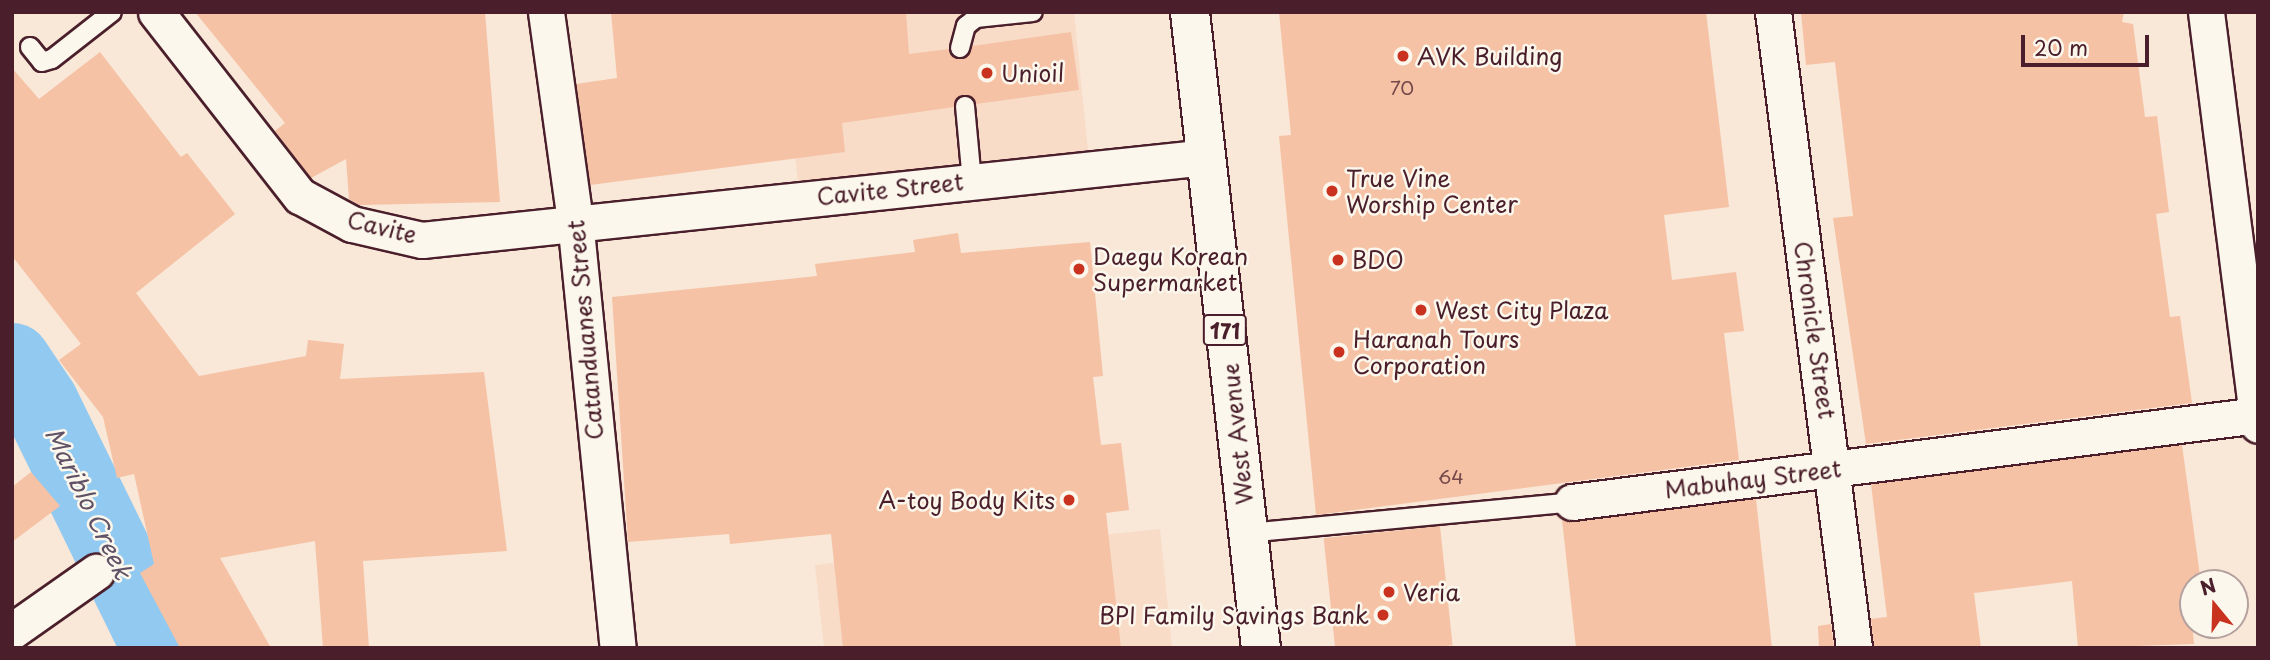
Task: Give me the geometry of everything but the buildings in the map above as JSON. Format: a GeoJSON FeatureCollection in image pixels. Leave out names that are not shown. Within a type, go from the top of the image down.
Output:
{"type":"FeatureCollection","features":[{"type":"Feature","properties":{"kind":"main road","name":"West Avenue"},"geometry":{"type":"LineString","coordinates":[[1190,12],[1261,648]]}},
{"type":"Feature","properties":{"kind":"street","name":"Cavite"},"geometry":{"type":"LineString","coordinates":[[156,12],[300,196],[352,224],[422,240],[575,220]]}},
{"type":"Feature","properties":{"kind":"street","name":"Catanduanes Street"},"geometry":{"type":"LineString","coordinates":[[546,12],[575,220],[618,648]]}},
{"type":"Feature","properties":{"kind":"street","name":"Chronicle Street"},"geometry":{"type":"LineString","coordinates":[[1773,12],[1854,648]]}},
{"type":"Feature","properties":{"kind":"street"},"geometry":{"type":"LineString","coordinates":[[2206,12],[2257,418]]}},
{"type":"Feature","properties":{"kind":"street","name":"Cavite Street"},"geometry":{"type":"LineString","coordinates":[[575,220],[1206,157]]}},
{"type":"Feature","properties":{"kind":"street","name":"Mabuhay Street"},"geometry":{"type":"LineString","coordinates":[[1572,502],[2257,418]]}},
{"type":"Feature","properties":{"kind":"street"},"geometry":{"type":"LineString","coordinates":[[12,631],[96,572]]}},
{"type":"Feature","properties":{"kind":"lane"},"geometry":{"type":"LineString","coordinates":[[30,47],[42,62],[52,59],[112,12]]}},
{"type":"Feature","properties":{"kind":"lane"},"geometry":{"type":"LineString","coordinates":[[960,48],[965,26],[976,18],[1032,12]]}},
{"type":"Feature","properties":{"kind":"lane"},"geometry":{"type":"LineString","coordinates":[[965,106],[972,181]]}},
{"type":"Feature","properties":{"kind":"lane","name":"Mabuhay Street"},"geometry":{"type":"LineString","coordinates":[[1247,533],[1572,502]]}},
{"type":"Feature","properties":{"kind":"shaded area"},"geometry":{"type":"Polygon","coordinates":[[[779,12],[1074,12],[1089,161],[799,192],[779,12]]]}},
{"type":"Feature","properties":{"kind":"shaded area"},"geometry":{"type":"Polygon","coordinates":[[[1160,529],[1172,648],[824,648],[815,565],[1160,529]]]}},
{"type":"Feature","properties":{"kind":"waterway","name":"Mariblo Creek"},"geometry":{"type":"LineString","coordinates":[[12,361],[40,403],[160,648]]}},
{"type":"Feature","properties":{"kind":"place","name":"AVK Building"},"geometry":{"type":"Point","coordinates":[1403,56]}},
{"type":"Feature","properties":{"kind":"place","name":"Unioil"},"geometry":{"type":"Point","coordinates":[987,73]}},
{"type":"Feature","properties":{"kind":"place","name":"True Vine Worship Center"},"geometry":{"type":"Point","coordinates":[1332,191]}},
{"type":"Feature","properties":{"kind":"place","name":"BDO"},"geometry":{"type":"Point","coordinates":[1338,260]}},
{"type":"Feature","properties":{"kind":"place","name":"Daegu Korean Supermarket"},"geometry":{"type":"Point","coordinates":[1079,269]}},
{"type":"Feature","properties":{"kind":"place","name":"West City Plaza"},"geometry":{"type":"Point","coordinates":[1421,310]}},
{"type":"Feature","properties":{"kind":"place","name":"Haranah Tours Corporation"},"geometry":{"type":"Point","coordinates":[1339,352]}},
{"type":"Feature","properties":{"kind":"place","name":"A-toy Body Kits"},"geometry":{"type":"Point","coordinates":[1069,500]}},
{"type":"Feature","properties":{"kind":"place","name":"Veria"},"geometry":{"type":"Point","coordinates":[1389,592]}},
{"type":"Feature","properties":{"kind":"place","name":"BPI Family Savings Bank"},"geometry":{"type":"Point","coordinates":[1383,615]}}]}
